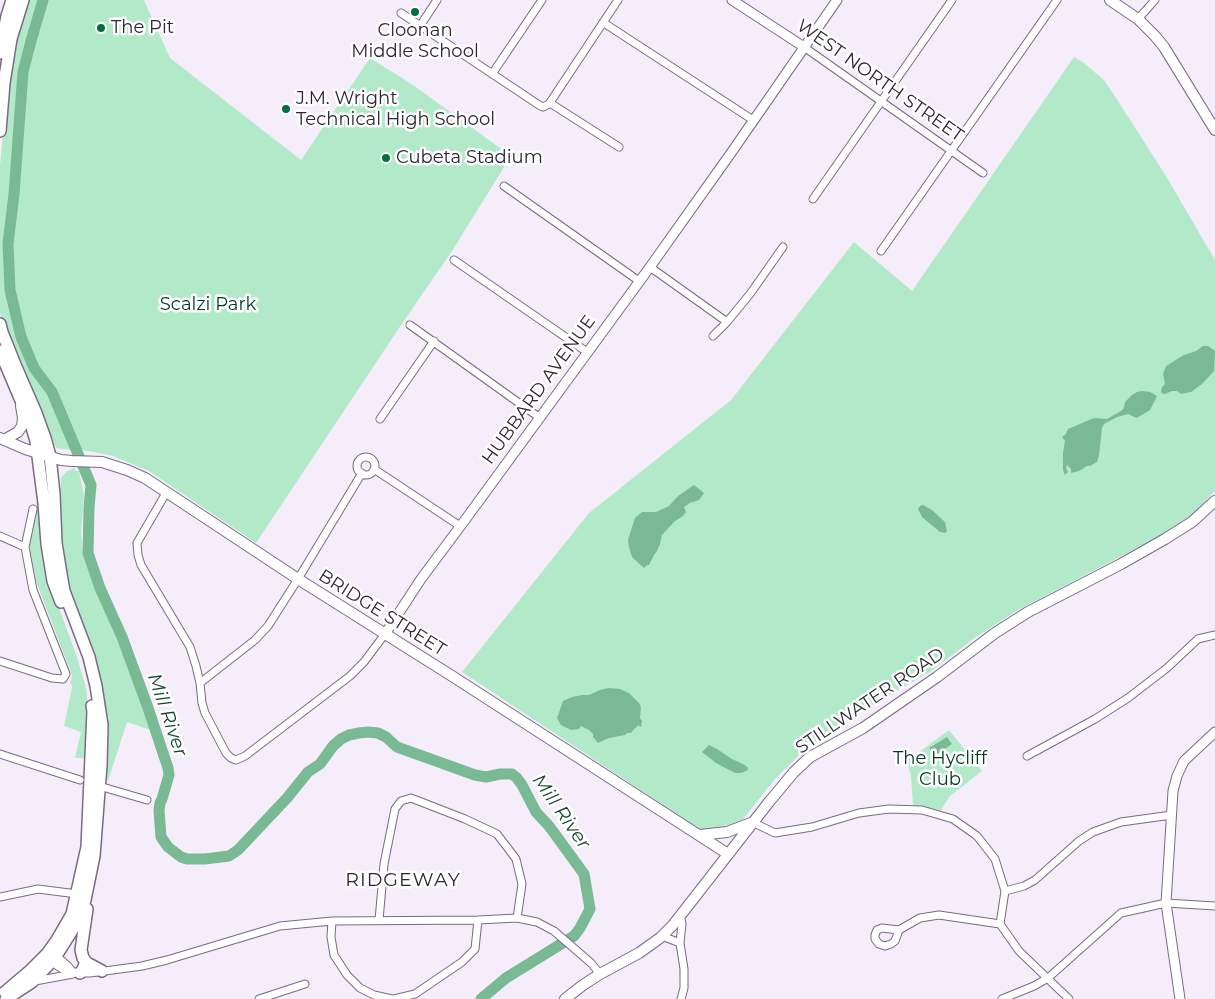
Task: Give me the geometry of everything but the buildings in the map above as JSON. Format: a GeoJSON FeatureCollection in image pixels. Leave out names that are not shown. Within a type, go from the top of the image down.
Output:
{"type":"FeatureCollection","features":[{"type":"Feature","properties":{"kind":"main road"},"geometry":{"type":"LineString","coordinates":[[0,18],[5,0]]}},
{"type":"Feature","properties":{"kind":"main road"},"geometry":{"type":"LineString","coordinates":[[0,53],[6,16],[12,0]]}},
{"type":"Feature","properties":{"kind":"main road"},"geometry":{"type":"LineString","coordinates":[[0,131],[4,83],[11,39],[23,0]]}},
{"type":"Feature","properties":{"kind":"main road"},"geometry":{"type":"LineString","coordinates":[[1110,0],[1138,19],[1164,46],[1214,126]]}},
{"type":"Feature","properties":{"kind":"main road"},"geometry":{"type":"LineString","coordinates":[[0,324],[36,413],[50,456],[56,543],[64,591],[89,657],[96,686],[102,725],[101,765],[94,856],[81,897],[87,911],[81,950],[86,962],[102,971]]}},
{"type":"Feature","properties":{"kind":"main road"},"geometry":{"type":"LineString","coordinates":[[0,352],[36,441],[53,581],[80,652],[87,676],[93,711],[87,848],[78,921],[32,982],[6,999]]}},
{"type":"Feature","properties":{"kind":"main road","name":"BRIDGE STREET"},"geometry":{"type":"LineString","coordinates":[[2,439],[18,432],[22,426],[23,418],[19,397]]}},
{"type":"Feature","properties":{"kind":"main road","name":"BRIDGE STREET"},"geometry":{"type":"LineString","coordinates":[[2,439],[25,449],[50,456],[72,461],[102,462],[145,478],[298,579],[728,854]]}},
{"type":"Feature","properties":{"kind":"main road","name":"STILLWATER ROAD"},"geometry":{"type":"LineString","coordinates":[[565,999],[583,984],[639,953],[662,936],[752,822],[794,772],[810,757],[863,728],[1028,612],[1165,539],[1192,522],[1215,501]]}},
{"type":"Feature","properties":{"kind":"main road"},"geometry":{"type":"LineString","coordinates":[[699,835],[727,832],[752,822]]}},
{"type":"Feature","properties":{"kind":"main road"},"geometry":{"type":"LineString","coordinates":[[0,995],[51,956]]}},
{"type":"Feature","properties":{"kind":"main road"},"geometry":{"type":"LineString","coordinates":[[76,973],[82,971],[86,962]]}},
{"type":"Feature","properties":{"kind":"street"},"geometry":{"type":"LineString","coordinates":[[420,26],[437,0]]}},
{"type":"Feature","properties":{"kind":"street"},"geometry":{"type":"LineString","coordinates":[[492,74],[542,0]]}},
{"type":"Feature","properties":{"kind":"street"},"geometry":{"type":"LineString","coordinates":[[401,13],[541,106],[546,106],[550,103],[618,0]]}},
{"type":"Feature","properties":{"kind":"street","name":"WEST NORTH STREET"},"geometry":{"type":"LineString","coordinates":[[732,0],[804,47],[983,173]]}},
{"type":"Feature","properties":{"kind":"street","name":"HUBBARD AVENUE"},"geometry":{"type":"LineString","coordinates":[[200,683],[205,713],[226,753],[236,760],[245,756],[350,676],[364,662],[385,634],[420,579],[650,267],[837,0]]}},
{"type":"Feature","properties":{"kind":"street"},"geometry":{"type":"LineString","coordinates":[[813,199],[952,0]]}},
{"type":"Feature","properties":{"kind":"street"},"geometry":{"type":"LineString","coordinates":[[881,251],[1057,0]]}},
{"type":"Feature","properties":{"kind":"street"},"geometry":{"type":"LineString","coordinates":[[1138,19],[1155,0]]}},
{"type":"Feature","properties":{"kind":"street"},"geometry":{"type":"LineString","coordinates":[[604,22],[754,120]]}},
{"type":"Feature","properties":{"kind":"street"},"geometry":{"type":"LineString","coordinates":[[550,103],[618,147]]}},
{"type":"Feature","properties":{"kind":"street"},"geometry":{"type":"LineString","coordinates":[[504,186],[639,281]]}},
{"type":"Feature","properties":{"kind":"street"},"geometry":{"type":"LineString","coordinates":[[712,336],[727,322],[750,294],[783,247]]}},
{"type":"Feature","properties":{"kind":"street"},"geometry":{"type":"LineString","coordinates":[[454,260],[587,352]]}},
{"type":"Feature","properties":{"kind":"street"},"geometry":{"type":"LineString","coordinates":[[650,267],[727,322]]}},
{"type":"Feature","properties":{"kind":"street"},"geometry":{"type":"LineString","coordinates":[[410,325],[540,418]]}},
{"type":"Feature","properties":{"kind":"street"},"geometry":{"type":"LineString","coordinates":[[380,419],[434,341]]}},
{"type":"Feature","properties":{"kind":"street"},"geometry":{"type":"LineString","coordinates":[[364,457],[370,458],[373,460],[374,469],[369,474],[362,473],[358,469],[358,463],[364,457]]}},
{"type":"Feature","properties":{"kind":"street"},"geometry":{"type":"LineString","coordinates":[[374,469],[460,526]]}},
{"type":"Feature","properties":{"kind":"street"},"geometry":{"type":"LineString","coordinates":[[166,493],[137,543],[138,555],[141,565],[190,647],[200,683],[255,640],[268,626],[362,473]]}},
{"type":"Feature","properties":{"kind":"street"},"geometry":{"type":"LineString","coordinates":[[0,661],[52,678],[63,679],[66,674],[33,590],[25,547],[33,509]]}},
{"type":"Feature","properties":{"kind":"street"},"geometry":{"type":"LineString","coordinates":[[0,536],[25,547]]}},
{"type":"Feature","properties":{"kind":"street"},"geometry":{"type":"LineString","coordinates":[[1027,756],[1095,719],[1128,698],[1168,668],[1198,639],[1215,635]]}},
{"type":"Feature","properties":{"kind":"street"},"geometry":{"type":"LineString","coordinates":[[1180,999],[1166,903],[1173,791],[1184,761],[1215,732]]}},
{"type":"Feature","properties":{"kind":"street"},"geometry":{"type":"LineString","coordinates":[[0,754],[80,780]]}},
{"type":"Feature","properties":{"kind":"street"},"geometry":{"type":"LineString","coordinates":[[99,786],[147,800]]}},
{"type":"Feature","properties":{"kind":"street"},"geometry":{"type":"LineString","coordinates":[[379,920],[384,864],[395,808],[401,801],[411,798],[497,834],[516,859],[522,884],[517,918]]}},
{"type":"Feature","properties":{"kind":"street"},"geometry":{"type":"LineString","coordinates":[[752,822],[775,832],[812,828],[859,813],[889,809],[922,810],[953,819],[977,836],[995,860],[1005,891],[1000,924],[1019,950],[1069,999]]}},
{"type":"Feature","properties":{"kind":"street"},"geometry":{"type":"LineString","coordinates":[[1005,891],[1024,886],[1036,880],[1079,841],[1093,832],[1121,822],[1172,815]]}},
{"type":"Feature","properties":{"kind":"street"},"geometry":{"type":"LineString","coordinates":[[0,896],[38,889],[81,897]]}},
{"type":"Feature","properties":{"kind":"street"},"geometry":{"type":"LineString","coordinates":[[1002,999],[1048,978],[1121,913],[1166,903],[1215,906]]}},
{"type":"Feature","properties":{"kind":"street"},"geometry":{"type":"LineString","coordinates":[[680,915],[682,924],[680,943],[684,969],[684,988],[680,999]]}},
{"type":"Feature","properties":{"kind":"street"},"geometry":{"type":"LineString","coordinates":[[899,930],[920,918],[939,916],[1000,924]]}},
{"type":"Feature","properties":{"kind":"street"},"geometry":{"type":"LineString","coordinates":[[32,982],[76,973],[142,966],[280,926],[379,920],[517,918],[537,922],[554,931],[591,963],[600,974]]}},
{"type":"Feature","properties":{"kind":"street"},"geometry":{"type":"LineString","coordinates":[[332,922],[331,936],[334,955],[347,975],[360,988],[374,995],[393,999],[415,994],[462,962],[475,949],[478,920]]}},
{"type":"Feature","properties":{"kind":"street"},"geometry":{"type":"LineString","coordinates":[[662,936],[680,943]]}},
{"type":"Feature","properties":{"kind":"street"},"geometry":{"type":"LineString","coordinates":[[51,956],[61,960],[76,973]]}},
{"type":"Feature","properties":{"kind":"street"},"geometry":{"type":"LineString","coordinates":[[260,999],[273,997],[304,984]]}},
{"type":"Feature","properties":{"kind":"green space","name":"Scalzi Park"},"geometry":{"type":"Polygon","coordinates":[[[27,0],[144,0],[170,58],[301,160],[370,58],[413,85],[511,156],[452,251],[256,543],[149,471],[113,456],[83,450],[56,448],[6,334],[0,313],[0,165],[10,63],[27,0]]]}},
{"type":"Feature","properties":{"kind":"green space"},"geometry":{"type":"Polygon","coordinates":[[[1074,57],[1104,80],[1166,176],[1215,260],[1215,491],[1193,514],[1179,526],[1018,610],[976,637],[930,672],[876,703],[805,749],[774,780],[740,823],[701,830],[462,672],[589,513],[731,400],[854,242],[912,291],[1074,57]]]}},
{"type":"Feature","properties":{"kind":"green space"},"geometry":{"type":"Polygon","coordinates":[[[75,468],[75,471],[79,471],[84,496],[81,532],[83,556],[139,693],[151,730],[127,722],[108,781],[105,779],[107,739],[70,594],[59,540],[61,478],[67,471],[75,468]]]}},
{"type":"Feature","properties":{"kind":"green space"},"geometry":{"type":"Polygon","coordinates":[[[36,502],[39,502],[49,581],[76,654],[86,688],[89,758],[75,758],[81,732],[64,726],[72,688],[70,683],[72,675],[34,576],[30,556],[30,542],[31,530],[37,509],[36,502]]]}},
{"type":"Feature","properties":{"kind":"green space","name":"The Hycliff Club"},"geometry":{"type":"Polygon","coordinates":[[[949,730],[982,771],[950,796],[941,810],[913,805],[911,776],[907,761],[949,730]]]}},
{"type":"Feature","properties":{"kind":"shaded area"},"geometry":{"type":"Polygon","coordinates":[[[1203,346],[1208,346],[1215,351],[1214,371],[1202,384],[1191,392],[1181,394],[1177,391],[1172,391],[1163,394],[1161,392],[1165,384],[1163,374],[1166,366],[1203,346]]]}},
{"type":"Feature","properties":{"kind":"shaded area"},"geometry":{"type":"Polygon","coordinates":[[[1142,391],[1150,392],[1157,396],[1150,410],[1137,418],[1128,414],[1104,424],[1097,462],[1071,473],[1071,469],[1067,465],[1068,472],[1065,475],[1063,470],[1063,453],[1065,441],[1062,437],[1068,429],[1094,418],[1107,419],[1121,411],[1124,408],[1125,402],[1132,395],[1142,391]]]}},
{"type":"Feature","properties":{"kind":"shaded area"},"geometry":{"type":"Polygon","coordinates":[[[694,485],[704,493],[699,500],[684,507],[686,512],[662,535],[657,551],[649,565],[644,568],[632,557],[629,547],[628,540],[635,518],[642,512],[656,512],[669,506],[678,496],[694,485]]]}},
{"type":"Feature","properties":{"kind":"shaded area"},"geometry":{"type":"Polygon","coordinates":[[[923,505],[932,510],[945,522],[947,531],[945,533],[940,532],[922,517],[918,509],[923,505]]]}},
{"type":"Feature","properties":{"kind":"shaded area"},"geometry":{"type":"Polygon","coordinates":[[[609,688],[620,689],[629,693],[639,703],[641,707],[641,727],[638,725],[631,733],[609,738],[598,743],[589,730],[581,726],[579,729],[571,730],[561,725],[557,718],[563,701],[609,688]]]}},
{"type":"Feature","properties":{"kind":"shaded area"},"geometry":{"type":"Polygon","coordinates":[[[947,737],[952,744],[934,756],[929,748],[947,737]]]}},
{"type":"Feature","properties":{"kind":"shaded area"},"geometry":{"type":"Polygon","coordinates":[[[709,745],[745,765],[748,770],[735,773],[716,763],[702,752],[709,745]]]}},
{"type":"Feature","properties":{"kind":"waterway","name":"Mill River"},"geometry":{"type":"LineString","coordinates":[[43,0],[23,72],[14,194],[8,244],[10,290],[21,337],[34,368],[52,392],[91,485],[88,553],[100,588],[122,637],[168,768],[169,775],[159,810],[161,837],[168,847],[181,857],[187,859],[229,856],[238,850],[287,798],[308,772],[320,764],[333,746],[341,739],[359,733],[378,733],[386,737],[397,747],[475,775],[486,777],[512,774],[522,785],[536,812],[549,826],[584,874],[590,909],[574,936],[506,978],[481,999]]}},
{"type":"Feature","properties":{"kind":"place","name":"Cloonan Middle School"},"geometry":{"type":"Point","coordinates":[415,12]}},
{"type":"Feature","properties":{"kind":"place","name":"The Pit"},"geometry":{"type":"Point","coordinates":[101,28]}},
{"type":"Feature","properties":{"kind":"place","name":"J.M. Wright Technical High School"},"geometry":{"type":"Point","coordinates":[286,109]}},
{"type":"Feature","properties":{"kind":"place","name":"Cubeta Stadium"},"geometry":{"type":"Point","coordinates":[386,158]}},
{"type":"Feature","properties":{"kind":"district","name":"RIDGEWAY"},"geometry":{"type":"Point","coordinates":[403,880]}}]}
